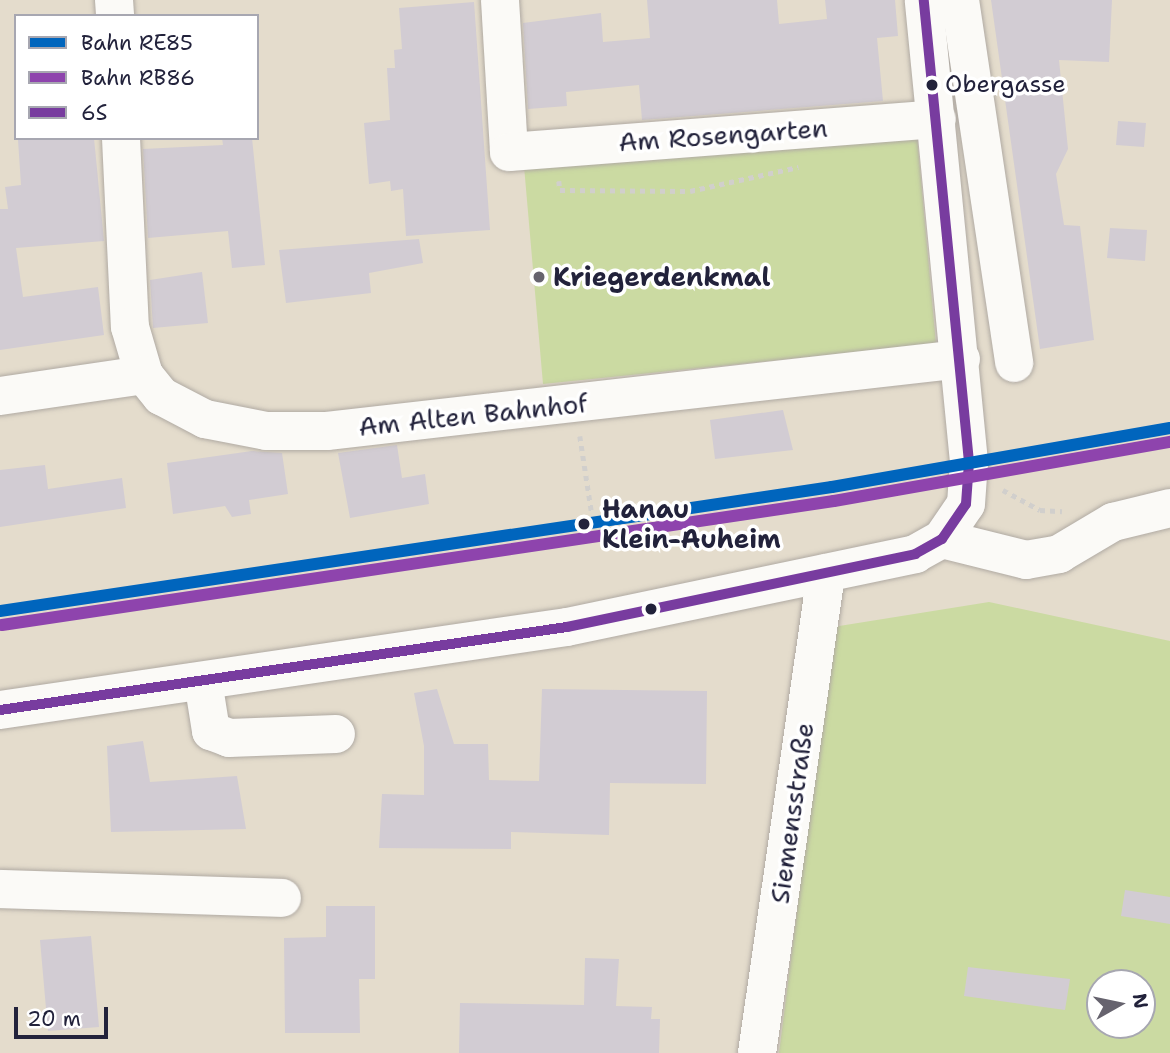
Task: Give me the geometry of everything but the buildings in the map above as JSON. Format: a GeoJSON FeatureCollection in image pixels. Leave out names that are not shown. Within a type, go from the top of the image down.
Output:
{"type":"FeatureCollection","features":[{"type":"Feature","properties":{"kind":"street","name":"Am Rosengarten"},"geometry":{"type":"LineString","coordinates":[[500,0],[509,152],[937,119]]}},
{"type":"Feature","properties":{"kind":"street"},"geometry":{"type":"LineString","coordinates":[[0,710],[566,627],[915,554],[942,539],[984,471],[961,359],[924,0]]}},
{"type":"Feature","properties":{"kind":"street"},"geometry":{"type":"LineString","coordinates":[[960,0],[1014,363]]}},
{"type":"Feature","properties":{"kind":"street"},"geometry":{"type":"LineString","coordinates":[[0,396],[144,375],[131,327],[121,140]]}},
{"type":"Feature","properties":{"kind":"street","name":"Am Alten Bahnhof"},"geometry":{"type":"LineString","coordinates":[[144,375],[180,408],[266,431],[327,431],[961,359]]}},
{"type":"Feature","properties":{"kind":"street"},"geometry":{"type":"LineString","coordinates":[[942,539],[1026,559],[1059,554],[1113,522],[1170,508]]}},
{"type":"Feature","properties":{"kind":"street","name":"Siemensstraße"},"geometry":{"type":"LineString","coordinates":[[757,1053],[826,573]]}},
{"type":"Feature","properties":{"kind":"street"},"geometry":{"type":"LineString","coordinates":[[203,681],[211,730],[229,738],[336,734]]}},
{"type":"Feature","properties":{"kind":"street"},"geometry":{"type":"LineString","coordinates":[[0,888],[282,898]]}},
{"type":"Feature","properties":{"kind":"path"},"geometry":{"type":"LineString","coordinates":[[560,190],[690,191],[807,165]]}},
{"type":"Feature","properties":{"kind":"path"},"geometry":{"type":"LineString","coordinates":[[576,404],[592,514]]}},
{"type":"Feature","properties":{"kind":"path"},"geometry":{"type":"LineString","coordinates":[[984,471],[1004,492],[1040,510],[1087,512],[1113,522]]}},
{"type":"Feature","properties":{"kind":"green space"},"geometry":{"type":"Polygon","coordinates":[[[917,136],[936,344],[543,384],[524,166],[917,136]]]}},
{"type":"Feature","properties":{"kind":"green space"},"geometry":{"type":"Polygon","coordinates":[[[989,602],[1170,641],[1170,1053],[779,1053],[833,627],[989,602]]]}},
{"type":"Feature","properties":{"kind":"rail line","name":"RE85"},"geometry":{"type":"LineString","coordinates":[[0,611],[832,487],[1170,428]]}},
{"type":"Feature","properties":{"kind":"rail line","name":"RB86"},"geometry":{"type":"LineString","coordinates":[[2,625],[834,501],[1170,442]]}},
{"type":"Feature","properties":{"kind":"transit line","name":"6S"},"geometry":{"type":"LineString","coordinates":[[0,710],[567,627],[915,554],[942,539],[966,504],[969,462],[924,0]]}},
{"type":"Feature","properties":{"kind":"place","name":"Obergasse"},"geometry":{"type":"Point","coordinates":[932,85]}},
{"type":"Feature","properties":{"kind":"place","name":"Kriegerdenkmal"},"geometry":{"type":"Point","coordinates":[539,277]}},
{"type":"Feature","properties":{"kind":"place","name":"Hanau Klein-Auheim"},"geometry":{"type":"Point","coordinates":[584,524]}}]}
